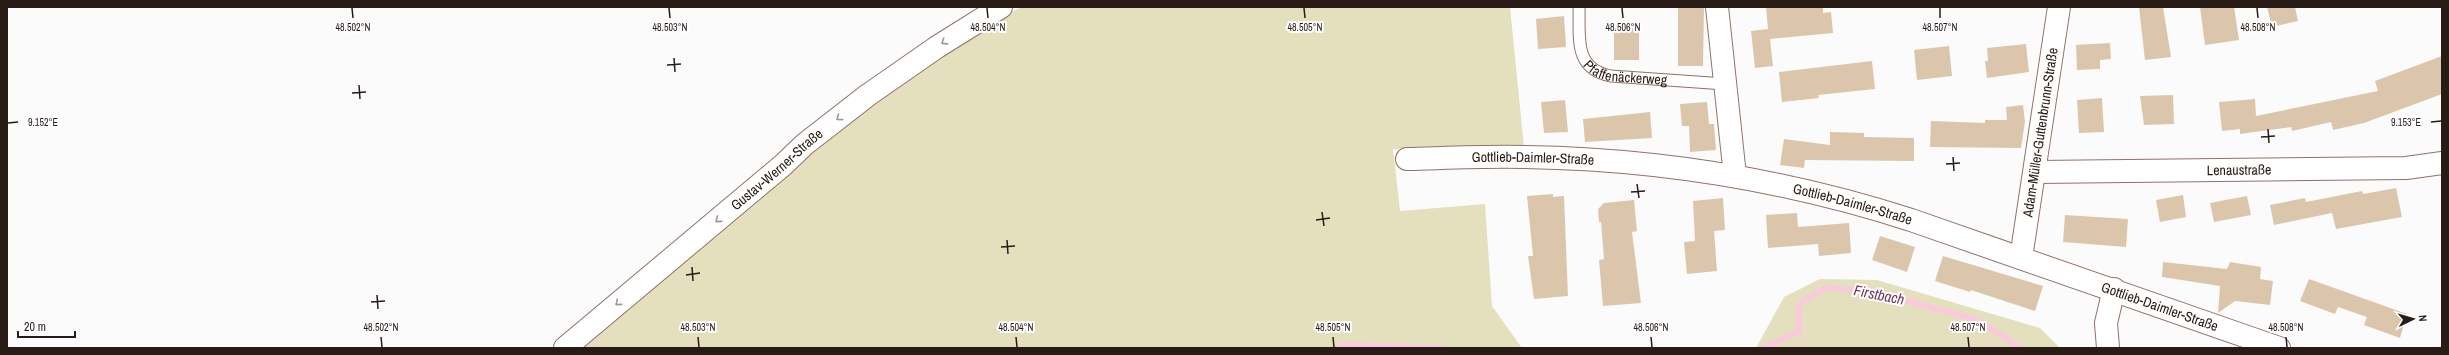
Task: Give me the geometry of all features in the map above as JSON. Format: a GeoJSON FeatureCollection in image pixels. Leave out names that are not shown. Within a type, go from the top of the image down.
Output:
{"type":"FeatureCollection","features":[{"type":"Feature","properties":{"kind":"street","name":"Gustav-Werner-Straße"},"geometry":{"type":"LineString","coordinates":[[565,348],[784,165],[804,144],[937,47],[1001,7]]}},
{"type":"Feature","properties":{"kind":"street"},"geometry":{"type":"LineString","coordinates":[[1717,7],[1735,176]]}},
{"type":"Feature","properties":{"kind":"street","name":"Adam-Müller-Guttenbrunn-Straße"},"geometry":{"type":"LineString","coordinates":[[2021,258],[2036,172],[2059,7]]}},
{"type":"Feature","properties":{"kind":"street","name":"Gottlieb-Daimler-Straße"},"geometry":{"type":"LineString","coordinates":[[1407,159],[1525,156],[1650,165],[1735,176],[1868,206],[2114,289],[2279,348]]}},
{"type":"Feature","properties":{"kind":"street","name":"Lenaustraße"},"geometry":{"type":"LineString","coordinates":[[2036,172],[2406,168],[2442,162]]}},
{"type":"Feature","properties":{"kind":"street"},"geometry":{"type":"LineString","coordinates":[[2108,348],[2106,323],[2114,289]]}},
{"type":"Feature","properties":{"kind":"lane","name":"Pfaffenäckerweg"},"geometry":{"type":"LineString","coordinates":[[1579,7],[1581,50],[1586,62],[1596,72],[1611,76],[1724,84]]}},
{"type":"Feature","properties":{"kind":"shaded area"},"geometry":{"type":"Polygon","coordinates":[[[1022,7],[1510,7],[1525,157],[1393,149],[1400,211],[1485,204],[1492,306],[1522,348],[574,348],[873,102],[1004,15],[1022,7]]]}},
{"type":"Feature","properties":{"kind":"shaded area"},"geometry":{"type":"Polygon","coordinates":[[[1820,279],[1877,280],[2040,328],[2060,348],[1756,348],[1784,297],[1820,279]]]}},
{"type":"Feature","properties":{"kind":"building"},"geometry":{"type":"Polygon","coordinates":[[[1678,7],[1704,7],[1703,66],[1678,66],[1678,7]]]}},
{"type":"Feature","properties":{"kind":"building"},"geometry":{"type":"Polygon","coordinates":[[[1766,7],[1823,7],[1823,13],[1831,12],[1833,33],[1770,39],[1773,66],[1755,68],[1751,31],[1768,29],[1766,7]]]}},
{"type":"Feature","properties":{"kind":"building"},"geometry":{"type":"Polygon","coordinates":[[[2139,7],[2163,7],[2171,57],[2145,60],[2139,7]]]}},
{"type":"Feature","properties":{"kind":"building"},"geometry":{"type":"Polygon","coordinates":[[[2200,7],[2234,7],[2239,40],[2205,45],[2200,7]]]}},
{"type":"Feature","properties":{"kind":"building"},"geometry":{"type":"Polygon","coordinates":[[[2267,7],[2295,7],[2298,21],[2272,27],[2267,7]]]}},
{"type":"Feature","properties":{"kind":"building"},"geometry":{"type":"Polygon","coordinates":[[[1564,16],[1566,47],[1538,49],[1536,19],[1564,16]]]}},
{"type":"Feature","properties":{"kind":"building"},"geometry":{"type":"Polygon","coordinates":[[[1639,27],[1639,60],[1614,60],[1614,28],[1639,27]]]}},
{"type":"Feature","properties":{"kind":"building"},"geometry":{"type":"Polygon","coordinates":[[[2110,43],[2111,59],[2100,60],[2100,69],[2077,70],[2076,45],[2110,43]]]}},
{"type":"Feature","properties":{"kind":"building"},"geometry":{"type":"Polygon","coordinates":[[[2026,44],[2029,72],[1987,78],[1985,61],[1988,61],[1987,48],[2026,44]]]}},
{"type":"Feature","properties":{"kind":"building"},"geometry":{"type":"Polygon","coordinates":[[[1949,46],[1952,76],[1917,80],[1914,50],[1949,46]]]}},
{"type":"Feature","properties":{"kind":"building"},"geometry":{"type":"Polygon","coordinates":[[[2442,56],[2442,94],[2364,123],[2333,130],[2331,122],[2292,131],[2291,127],[2240,134],[2240,129],[2222,131],[2219,102],[2255,99],[2256,116],[2378,91],[2375,81],[2442,56]]]}},
{"type":"Feature","properties":{"kind":"building"},"geometry":{"type":"Polygon","coordinates":[[[1872,61],[1875,89],[1818,95],[1819,98],[1782,102],[1779,72],[1872,61]]]}},
{"type":"Feature","properties":{"kind":"building"},"geometry":{"type":"Polygon","coordinates":[[[2173,95],[2174,124],[2144,125],[2140,96],[2173,95]]]}},
{"type":"Feature","properties":{"kind":"building"},"geometry":{"type":"Polygon","coordinates":[[[2102,98],[2104,132],[2079,133],[2077,100],[2102,98]]]}},
{"type":"Feature","properties":{"kind":"building"},"geometry":{"type":"Polygon","coordinates":[[[1565,100],[1568,132],[1544,133],[1541,102],[1565,100]]]}},
{"type":"Feature","properties":{"kind":"building"},"geometry":{"type":"Polygon","coordinates":[[[1707,102],[1709,124],[1714,124],[1716,150],[1690,152],[1689,126],[1682,126],[1680,104],[1707,102]]]}},
{"type":"Feature","properties":{"kind":"building"},"geometry":{"type":"Polygon","coordinates":[[[2023,105],[2025,122],[2021,148],[1930,147],[1931,121],[1985,123],[1985,120],[2007,120],[2006,107],[2023,105]]]}},
{"type":"Feature","properties":{"kind":"building"},"geometry":{"type":"Polygon","coordinates":[[[1650,112],[1652,138],[1585,142],[1583,119],[1650,112]]]}},
{"type":"Feature","properties":{"kind":"building"},"geometry":{"type":"Polygon","coordinates":[[[1830,132],[1864,133],[1864,137],[1914,138],[1914,161],[1805,160],[1804,168],[1780,165],[1784,139],[1830,145],[1830,132]]]}},
{"type":"Feature","properties":{"kind":"building"},"geometry":{"type":"Polygon","coordinates":[[[2396,188],[2402,217],[2336,229],[2332,213],[2274,225],[2270,205],[2305,198],[2306,202],[2362,191],[2363,194],[2396,188]]]}},
{"type":"Feature","properties":{"kind":"building"},"geometry":{"type":"Polygon","coordinates":[[[1553,194],[1553,197],[1564,196],[1568,296],[1534,299],[1528,256],[1533,256],[1527,196],[1553,194]]]}},
{"type":"Feature","properties":{"kind":"building"},"geometry":{"type":"Polygon","coordinates":[[[2183,195],[2186,217],[2160,222],[2156,200],[2183,195]]]}},
{"type":"Feature","properties":{"kind":"building"},"geometry":{"type":"Polygon","coordinates":[[[2247,196],[2251,215],[2214,222],[2210,203],[2247,196]]]}},
{"type":"Feature","properties":{"kind":"building"},"geometry":{"type":"Polygon","coordinates":[[[1723,198],[1725,230],[1714,231],[1717,271],[1687,274],[1684,242],[1695,241],[1693,201],[1723,198]]]}},
{"type":"Feature","properties":{"kind":"building"},"geometry":{"type":"Polygon","coordinates":[[[1634,200],[1637,231],[1632,232],[1641,303],[1603,306],[1599,260],[1604,259],[1601,222],[1599,222],[1598,209],[1604,203],[1634,200]]]}},
{"type":"Feature","properties":{"kind":"building"},"geometry":{"type":"Polygon","coordinates":[[[1797,213],[1798,227],[1849,223],[1851,253],[1819,256],[1818,244],[1768,248],[1766,215],[1797,213]]]}},
{"type":"Feature","properties":{"kind":"building"},"geometry":{"type":"Polygon","coordinates":[[[2065,215],[2128,219],[2126,247],[2063,242],[2065,215]]]}},
{"type":"Feature","properties":{"kind":"building"},"geometry":{"type":"Polygon","coordinates":[[[1880,236],[1915,247],[1907,272],[1872,260],[1880,236]]]}},
{"type":"Feature","properties":{"kind":"building"},"geometry":{"type":"Polygon","coordinates":[[[1943,256],[2043,286],[2035,311],[1971,290],[1970,292],[1935,281],[1943,256]]]}},
{"type":"Feature","properties":{"kind":"building"},"geometry":{"type":"Polygon","coordinates":[[[2163,262],[2227,269],[2230,262],[2261,267],[2260,279],[2273,281],[2270,305],[2235,301],[2218,313],[2220,286],[2162,277],[2163,262]]]}},
{"type":"Feature","properties":{"kind":"building"},"geometry":{"type":"Polygon","coordinates":[[[2309,279],[2407,314],[2400,338],[2364,325],[2367,317],[2338,307],[2335,314],[2300,301],[2309,279]]]}},
{"type":"Feature","properties":{"kind":"waterway","name":"Firstbach"},"geometry":{"type":"LineString","coordinates":[[1762,348],[1799,332],[1799,304],[1825,288],[1872,291],[1980,321],[2020,348]]}},
{"type":"Feature","properties":{"kind":"waterway","name":"Firstbach"},"geometry":{"type":"LineString","coordinates":[[1333,348],[1349,345],[1448,348]]}}]}
